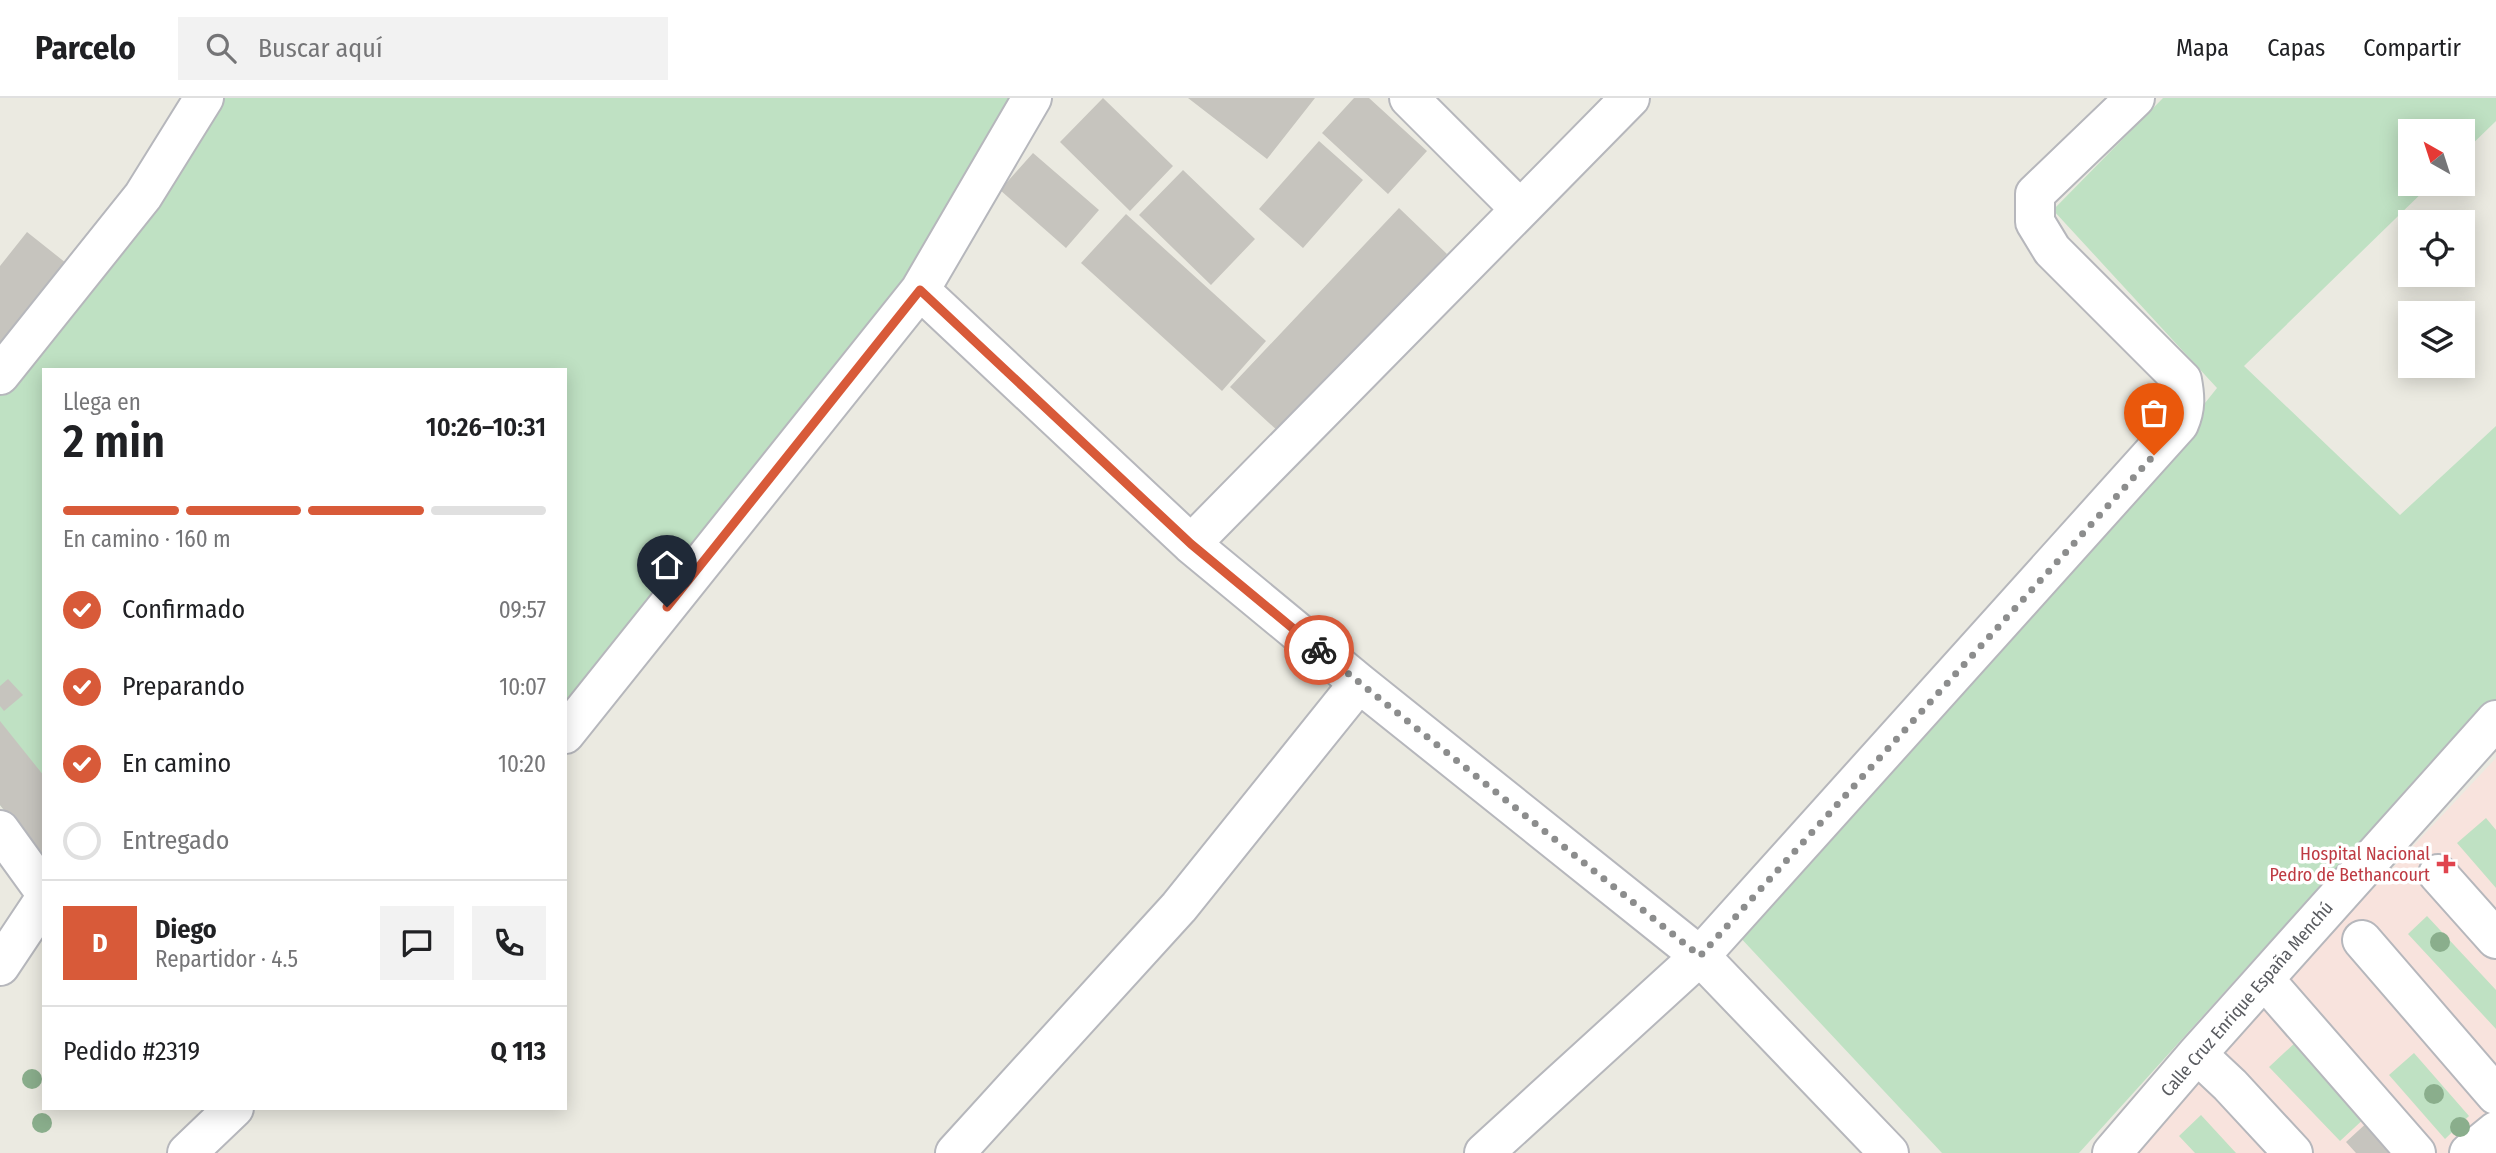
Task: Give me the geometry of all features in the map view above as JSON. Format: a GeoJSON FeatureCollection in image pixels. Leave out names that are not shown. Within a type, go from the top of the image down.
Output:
{"type":"FeatureCollection","features":[{"type":"Feature","properties":{"kind":"street"},"geometry":{"type":"LineString","coordinates":[[0,375],[143,195],[204,98]]}},
{"type":"Feature","properties":{"kind":"street"},"geometry":{"type":"LineString","coordinates":[[567,731],[920,290],[1032,98]]}},
{"type":"Feature","properties":{"kind":"street"},"geometry":{"type":"LineString","coordinates":[[1409,98],[1520,209]]}},
{"type":"Feature","properties":{"kind":"street"},"geometry":{"type":"LineString","coordinates":[[1191,544],[1630,98]]}},
{"type":"Feature","properties":{"kind":"street"},"geometry":{"type":"LineString","coordinates":[[1484,1153],[1700,956],[2179,424],[2184,412],[2182,380],[2052,250],[2035,222],[2035,194],[2135,98]]}},
{"type":"Feature","properties":{"kind":"street"},"geometry":{"type":"LineString","coordinates":[[920,290],[1191,544],[1359,683],[1700,956],[1889,1153]]}},
{"type":"Feature","properties":{"kind":"street"},"geometry":{"type":"LineString","coordinates":[[955,1153],[1179,907],[1359,683]]}},
{"type":"Feature","properties":{"kind":"street","name":"Calle Cruz Enrique España Menchú"},"geometry":{"type":"LineString","coordinates":[[2134,1145],[2197,1054],[2496,720]]}},
{"type":"Feature","properties":{"kind":"street"},"geometry":{"type":"LineString","coordinates":[[0,830],[42,888]]}},
{"type":"Feature","properties":{"kind":"street"},"geometry":{"type":"LineString","coordinates":[[2438,874],[2496,939]]}},
{"type":"Feature","properties":{"kind":"street"},"geometry":{"type":"LineString","coordinates":[[0,966],[42,903]]}},
{"type":"Feature","properties":{"kind":"street"},"geometry":{"type":"LineString","coordinates":[[2362,940],[2496,1095]]}},
{"type":"Feature","properties":{"kind":"street"},"geometry":{"type":"LineString","coordinates":[[2264,979],[2416,1153]]}},
{"type":"Feature","properties":{"kind":"street"},"geometry":{"type":"LineString","coordinates":[[2197,1054],[2230,1085],[2293,1153]]}},
{"type":"Feature","properties":{"kind":"street"},"geometry":{"type":"LineString","coordinates":[[187,1153],[232,1110]]}},
{"type":"Feature","properties":{"kind":"street"},"geometry":{"type":"LineString","coordinates":[[2469,1153],[2496,1131]]}},
{"type":"Feature","properties":{"kind":"shaded area","name":"Hospital Nacional Pedro de Bethancourt"},"geometry":{"type":"Polygon","coordinates":[[[2496,758],[2496,1153],[2133,1153],[2296,971],[2496,758]]]}},
{"type":"Feature","properties":{"kind":"green space"},"geometry":{"type":"Polygon","coordinates":[[[210,98],[1012,98],[900,286],[567,719],[567,368],[42,368],[42,858],[0,805],[0,384],[210,98]]]}},
{"type":"Feature","properties":{"kind":"green space"},"geometry":{"type":"Polygon","coordinates":[[[2163,98],[2496,98],[2496,121],[2475,141],[2475,119],[2398,119],[2398,196],[2419,196],[2404,210],[2398,210],[2398,216],[2244,366],[2400,515],[2496,426],[2496,719],[2304,904],[2079,1153],[1942,1153],[1737,934],[2059,586],[2217,388],[2053,210],[2163,98]]]}},
{"type":"Feature","properties":{"kind":"green space"},"geometry":{"type":"Polygon","coordinates":[[[2486,818],[2496,830],[2496,888],[2457,843],[2486,818]]]}},
{"type":"Feature","properties":{"kind":"green space"},"geometry":{"type":"Polygon","coordinates":[[[2427,916],[2496,990],[2496,1029],[2408,934],[2427,916]]]}},
{"type":"Feature","properties":{"kind":"green space"},"geometry":{"type":"Polygon","coordinates":[[[2297,1041],[2368,1115],[2340,1141],[2269,1067],[2297,1041]]]}},
{"type":"Feature","properties":{"kind":"green space"},"geometry":{"type":"Polygon","coordinates":[[[2414,1053],[2469,1116],[2445,1139],[2389,1075],[2414,1053]]]}},
{"type":"Feature","properties":{"kind":"green space"},"geometry":{"type":"Polygon","coordinates":[[[2201,1115],[2236,1153],[2195,1153],[2179,1136],[2201,1115]]]}},
{"type":"Feature","properties":{"kind":"building"},"geometry":{"type":"Polygon","coordinates":[[[1103,98],[1173,166],[1130,211],[1060,142],[1103,98]]]}},
{"type":"Feature","properties":{"kind":"building"},"geometry":{"type":"Polygon","coordinates":[[[1188,98],[1315,98],[1267,159],[1188,98]]]}},
{"type":"Feature","properties":{"kind":"building"},"geometry":{"type":"Polygon","coordinates":[[[1354,98],[1369,98],[1427,151],[1388,194],[1322,133],[1354,98]]]}},
{"type":"Feature","properties":{"kind":"building"},"geometry":{"type":"Polygon","coordinates":[[[1319,141],[1363,180],[1303,248],[1259,209],[1319,141]]]}},
{"type":"Feature","properties":{"kind":"building"},"geometry":{"type":"Polygon","coordinates":[[[1033,153],[1099,210],[1066,248],[1000,190],[1033,153]]]}},
{"type":"Feature","properties":{"kind":"building"},"geometry":{"type":"Polygon","coordinates":[[[1183,170],[1255,239],[1211,285],[1139,215],[1183,170]]]}},
{"type":"Feature","properties":{"kind":"building"},"geometry":{"type":"Polygon","coordinates":[[[1399,208],[1447,254],[1280,433],[1230,387],[1399,208]]]}},
{"type":"Feature","properties":{"kind":"building"},"geometry":{"type":"Polygon","coordinates":[[[1126,214],[1266,341],[1222,391],[1081,263],[1126,214]]]}},
{"type":"Feature","properties":{"kind":"building"},"geometry":{"type":"Polygon","coordinates":[[[27,232],[66,263],[0,347],[0,266],[27,232]]]}},
{"type":"Feature","properties":{"kind":"building"},"geometry":{"type":"Polygon","coordinates":[[[8,679],[23,695],[4,711],[0,706],[0,686],[8,679]]]}},
{"type":"Feature","properties":{"kind":"building"},"geometry":{"type":"Polygon","coordinates":[[[0,721],[42,774],[42,858],[0,805],[0,721]]]}},
{"type":"Feature","properties":{"kind":"building"},"geometry":{"type":"Polygon","coordinates":[[[2371,1119],[2401,1153],[2356,1153],[2346,1142],[2371,1119]]]}},
{"type":"Feature","properties":{"kind":"way so far"},"geometry":{"type":"LineString","coordinates":[[1319,650],[1700,956],[2154,455]]}},
{"type":"Feature","properties":{"kind":"place","name":"Hospital Nacional Pedro de Bethancourt"},"geometry":{"type":"Point","coordinates":[2446,864]}},
{"type":"Feature","properties":{"kind":"route"},"geometry":{"type":"LineString","coordinates":[[667,607],[920,290],[1191,544],[1319,650]]}}]}
